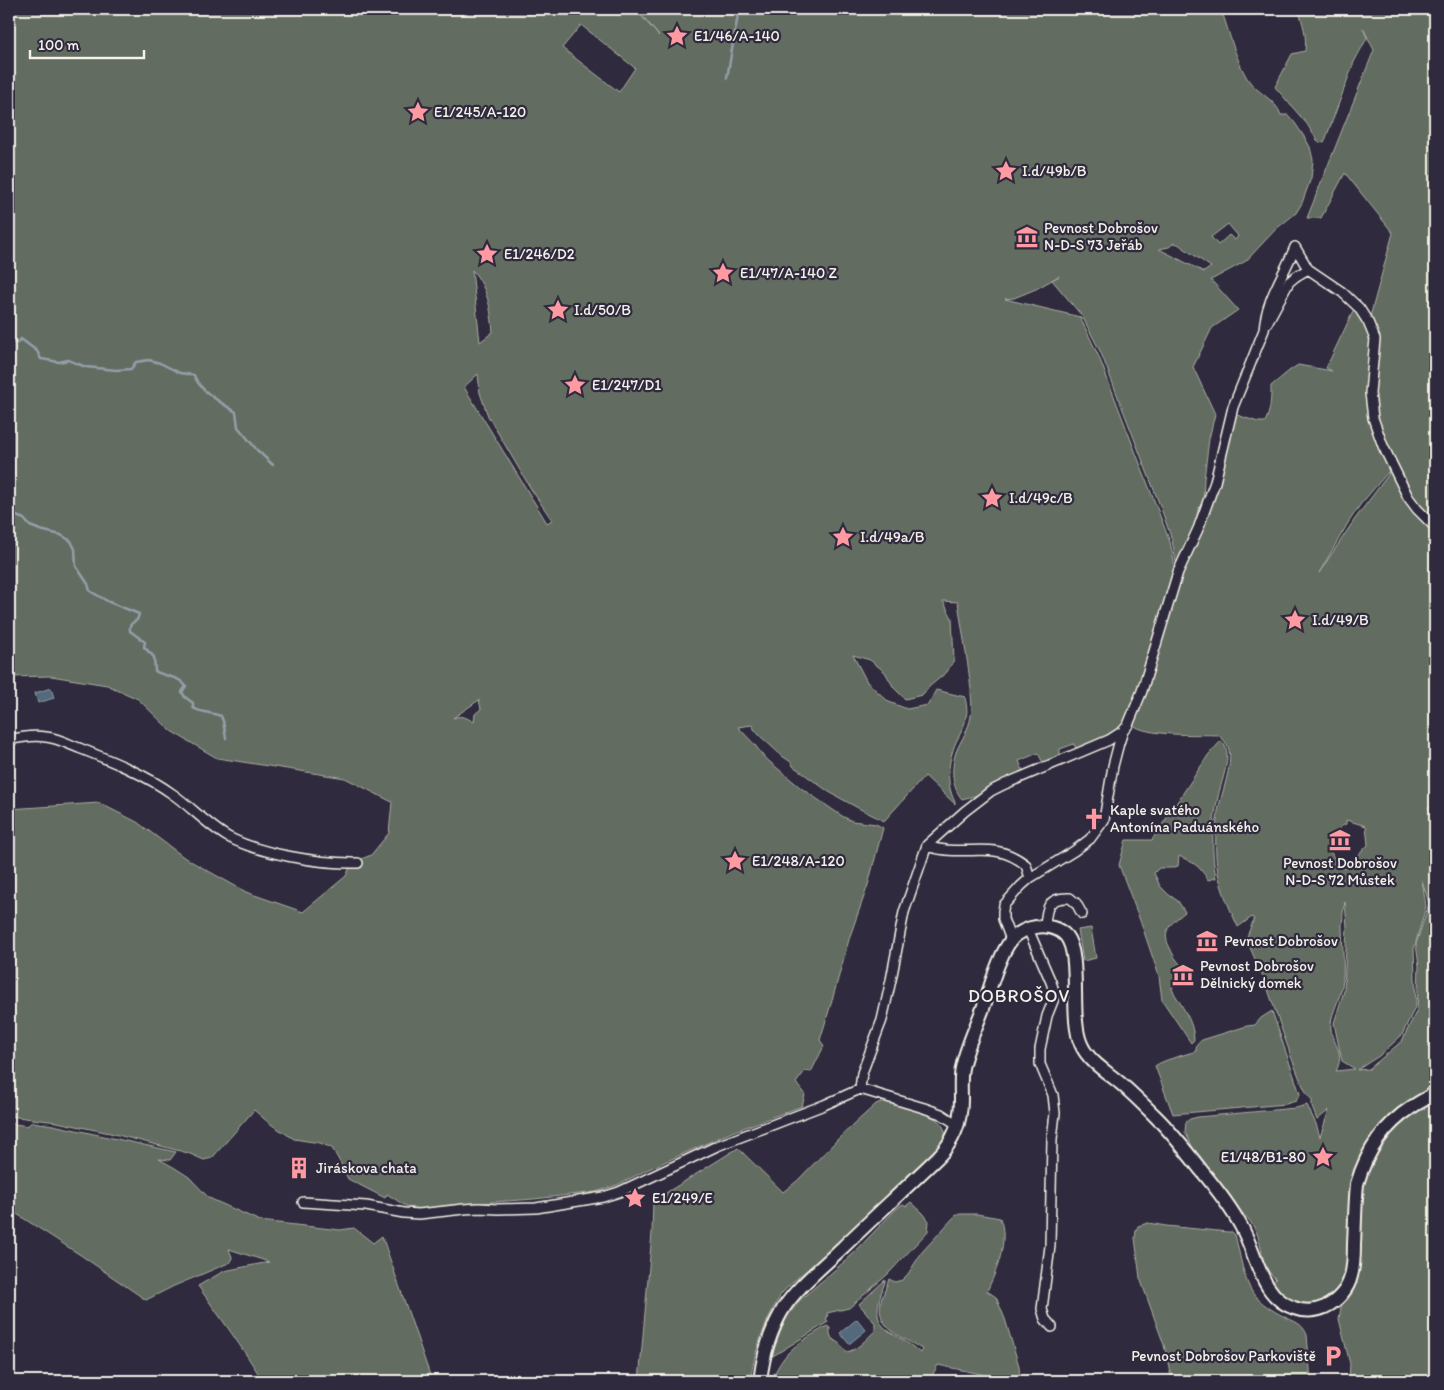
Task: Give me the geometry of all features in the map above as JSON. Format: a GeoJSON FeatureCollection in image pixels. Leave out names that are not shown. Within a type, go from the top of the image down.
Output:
{"type":"FeatureCollection","features":[{"type":"Feature","properties":{"kind":"street"},"geometry":{"type":"LineString","coordinates":[[1264,330],[1270,299],[1295,247],[1308,269],[1342,292],[1359,308],[1368,322],[1375,339],[1370,393],[1370,405],[1374,424],[1408,497],[1435,527]]}},
{"type":"Feature","properties":{"kind":"street"},"geometry":{"type":"LineString","coordinates":[[1011,940],[1003,919],[1004,904],[1030,878],[1090,839],[1104,820],[1113,766],[1124,731],[1142,691],[1178,572],[1198,530],[1215,482],[1229,418],[1264,330],[1289,282],[1308,269]]}},
{"type":"Feature","properties":{"kind":"street"},"geometry":{"type":"LineString","coordinates":[[860,1089],[862,1073],[882,1020],[904,912],[927,846],[965,811],[991,791],[1109,740],[1124,731]]}},
{"type":"Feature","properties":{"kind":"street"},"geometry":{"type":"LineString","coordinates":[[9,740],[35,736],[54,738],[107,759],[149,778],[196,812],[214,828],[250,846],[270,852],[309,859],[358,863]]}},
{"type":"Feature","properties":{"kind":"street"},"geometry":{"type":"LineString","coordinates":[[927,846],[956,851],[982,849],[1000,852],[1010,854],[1026,865],[1045,868]]}},
{"type":"Feature","properties":{"kind":"street"},"geometry":{"type":"LineString","coordinates":[[1026,865],[1030,878]]}},
{"type":"Feature","properties":{"kind":"street"},"geometry":{"type":"LineString","coordinates":[[1045,927],[1047,908],[1058,899],[1070,898],[1076,903],[1082,914]]}},
{"type":"Feature","properties":{"kind":"street"},"geometry":{"type":"LineString","coordinates":[[760,1381],[762,1364],[771,1335],[778,1318],[791,1299],[945,1149],[954,1136],[961,1111],[961,1075],[966,1055],[1002,956],[1011,940],[1028,929],[1045,927],[1054,929],[1067,938],[1073,963],[1076,1021],[1081,1045],[1093,1060],[1158,1119],[1204,1173],[1242,1228],[1268,1288],[1272,1294],[1286,1305],[1306,1311],[1322,1308],[1333,1303],[1345,1290],[1352,1274],[1357,1184],[1361,1170],[1372,1147],[1390,1124],[1412,1107],[1435,1093]]}},
{"type":"Feature","properties":{"kind":"street"},"geometry":{"type":"LineString","coordinates":[[1028,929],[1054,991],[1040,1049],[1040,1064],[1053,1095],[1054,1113],[1050,1246],[1042,1309],[1045,1319],[1052,1327]]}},
{"type":"Feature","properties":{"kind":"street"},"geometry":{"type":"LineString","coordinates":[[303,1202],[366,1206],[419,1214],[472,1208],[536,1208],[603,1197],[619,1192],[717,1146],[832,1102],[860,1089],[941,1114],[958,1125]]}},
{"type":"Feature","properties":{"kind":"shaded area"},"geometry":{"type":"Polygon","coordinates":[[[9,9],[635,9],[659,36],[637,9],[1221,9],[1247,78],[1255,88],[1275,105],[1281,115],[1288,115],[1310,147],[1313,160],[1311,178],[1302,203],[1296,213],[1276,229],[1246,261],[1211,280],[1238,310],[1212,328],[1193,367],[1215,414],[1209,439],[1203,501],[1198,510],[1193,533],[1177,567],[1172,540],[1161,508],[1101,353],[1082,316],[1052,280],[1059,276],[1036,289],[1014,298],[1005,299],[1080,317],[1099,357],[1170,542],[1174,561],[1173,576],[1132,709],[1120,731],[1077,751],[1074,744],[1060,749],[1060,758],[1044,765],[1038,753],[1019,761],[1024,773],[986,793],[962,799],[954,783],[953,764],[956,752],[970,721],[972,709],[971,690],[958,602],[943,601],[952,618],[954,660],[947,672],[922,695],[905,699],[894,688],[885,672],[870,660],[853,655],[867,682],[889,702],[907,709],[928,705],[936,690],[965,697],[967,709],[965,720],[953,749],[949,772],[950,787],[955,804],[925,776],[884,821],[829,792],[793,766],[791,762],[760,736],[752,725],[738,727],[764,757],[801,788],[852,821],[876,824],[883,828],[868,885],[850,936],[820,1040],[824,1046],[811,1072],[805,1071],[796,1083],[805,1095],[802,1106],[732,1132],[617,1185],[596,1192],[534,1199],[422,1209],[410,1208],[387,1194],[385,1198],[348,1179],[332,1148],[320,1143],[294,1139],[269,1123],[254,1110],[212,1158],[204,1160],[188,1153],[110,1133],[57,1122],[9,1116],[9,809],[99,803],[137,822],[185,858],[246,892],[303,912],[346,876],[352,863],[371,855],[389,833],[392,802],[345,778],[217,758],[171,731],[138,699],[107,685],[51,676],[9,677],[9,9]],[[581,25],[562,48],[619,92],[635,68],[581,25]],[[1228,224],[1211,237],[1218,245],[1229,235],[1235,240],[1238,236],[1228,224]],[[1174,243],[1169,247],[1159,249],[1204,272],[1211,267],[1178,244],[1174,243]],[[472,270],[480,342],[493,332],[490,307],[485,292],[472,270]],[[478,374],[464,387],[547,523],[552,520],[531,489],[488,416],[480,393],[478,374]],[[479,700],[453,718],[464,717],[474,722],[475,714],[481,709],[479,700]]]}},
{"type":"Feature","properties":{"kind":"shaded area"},"geometry":{"type":"Polygon","coordinates":[[[1298,9],[1435,9],[1435,821],[1431,808],[1428,807],[1435,822],[1435,1088],[1369,1145],[1347,1273],[1341,1287],[1330,1299],[1311,1306],[1288,1301],[1272,1286],[1273,1281],[1276,1279],[1266,1267],[1259,1239],[1253,1226],[1193,1148],[1185,1132],[1186,1122],[1198,1117],[1296,1108],[1307,1105],[1320,1137],[1329,1110],[1317,1120],[1312,1107],[1312,1100],[1301,1082],[1265,981],[1246,939],[1254,919],[1252,917],[1238,927],[1221,884],[1217,866],[1216,834],[1218,811],[1229,764],[1228,748],[1218,735],[1160,733],[1148,731],[1132,724],[1234,414],[1258,422],[1265,422],[1270,409],[1271,386],[1289,371],[1298,365],[1332,371],[1326,368],[1359,299],[1370,317],[1393,233],[1345,173],[1321,218],[1307,218],[1374,50],[1363,28],[1367,38],[1354,62],[1326,138],[1324,142],[1318,142],[1307,124],[1275,87],[1292,54],[1305,51],[1305,35],[1298,9]],[[1389,471],[1360,505],[1348,523],[1319,573],[1389,471]],[[1346,820],[1346,824],[1333,836],[1330,847],[1336,861],[1345,869],[1368,845],[1366,826],[1346,820]],[[1422,880],[1426,906],[1414,949],[1416,1005],[1402,1035],[1379,1056],[1357,1070],[1369,1069],[1402,1041],[1417,1010],[1419,966],[1416,944],[1429,904],[1422,880]],[[1345,902],[1342,924],[1343,978],[1331,1023],[1332,1036],[1340,1057],[1336,1071],[1355,1069],[1342,1061],[1334,1023],[1344,991],[1347,927],[1345,902]]]}},
{"type":"Feature","properties":{"kind":"shaded area"},"geometry":{"type":"Polygon","coordinates":[[[1221,741],[1226,747],[1227,760],[1213,827],[1213,858],[1216,878],[1208,880],[1196,865],[1179,856],[1178,866],[1159,868],[1154,873],[1160,886],[1178,901],[1185,912],[1169,927],[1166,936],[1172,953],[1181,965],[1172,989],[1192,1026],[1194,1040],[1191,1043],[1162,1000],[1159,976],[1119,865],[1126,840],[1152,840],[1209,754],[1221,741]]]}},
{"type":"Feature","properties":{"kind":"shaded area"},"geometry":{"type":"Polygon","coordinates":[[[1091,928],[1096,958],[1083,961],[1078,930],[1091,928]]]}},
{"type":"Feature","properties":{"kind":"shaded area"},"geometry":{"type":"Polygon","coordinates":[[[1272,1011],[1300,1094],[1296,1101],[1286,1104],[1173,1114],[1155,1066],[1196,1051],[1197,1045],[1202,1040],[1255,1025],[1261,1018],[1272,1011]]]}},
{"type":"Feature","properties":{"kind":"shaded area"},"geometry":{"type":"Polygon","coordinates":[[[1435,1099],[1435,1381],[1349,1381],[1350,1364],[1339,1319],[1362,1185],[1376,1149],[1403,1120],[1435,1099]]]}},
{"type":"Feature","properties":{"kind":"shaded area"},"geometry":{"type":"Polygon","coordinates":[[[889,1102],[926,1114],[938,1121],[945,1131],[942,1147],[824,1258],[802,1274],[782,1293],[762,1334],[750,1381],[639,1381],[653,1201],[738,1148],[783,1192],[797,1181],[840,1137],[876,1104],[889,1102]]]}},
{"type":"Feature","properties":{"kind":"shaded area"},"geometry":{"type":"Polygon","coordinates":[[[32,1122],[176,1152],[170,1160],[159,1159],[189,1177],[209,1198],[260,1221],[340,1230],[354,1228],[373,1243],[382,1236],[432,1381],[263,1381],[198,1286],[224,1271],[269,1262],[229,1249],[232,1257],[231,1262],[146,1300],[9,1209],[9,1123],[27,1126],[32,1122]]]}},
{"type":"Feature","properties":{"kind":"shaded area"},"geometry":{"type":"Polygon","coordinates":[[[911,1202],[929,1221],[928,1231],[888,1274],[849,1308],[827,1313],[828,1317],[826,1318],[828,1322],[773,1356],[773,1351],[787,1317],[800,1300],[852,1255],[896,1209],[903,1204],[906,1206],[911,1202]]]}},
{"type":"Feature","properties":{"kind":"shaded area"},"geometry":{"type":"Polygon","coordinates":[[[960,1214],[977,1214],[1000,1218],[1003,1236],[1001,1255],[987,1291],[996,1297],[1005,1319],[1019,1366],[1020,1381],[994,1381],[995,1377],[938,1365],[929,1381],[771,1381],[782,1361],[793,1348],[827,1326],[830,1328],[831,1337],[846,1352],[862,1344],[875,1331],[875,1323],[859,1304],[885,1280],[878,1312],[879,1320],[890,1332],[920,1353],[922,1349],[899,1336],[886,1325],[880,1311],[881,1301],[889,1279],[895,1282],[902,1280],[922,1252],[955,1216],[960,1214]]]}},
{"type":"Feature","properties":{"kind":"shaded area"},"geometry":{"type":"Polygon","coordinates":[[[1148,1223],[1232,1232],[1235,1235],[1247,1282],[1254,1295],[1271,1309],[1300,1325],[1305,1331],[1307,1335],[1311,1381],[1172,1381],[1164,1345],[1140,1278],[1135,1238],[1136,1231],[1138,1226],[1148,1223]]]}},
{"type":"Feature","properties":{"kind":"water"},"geometry":{"type":"Polygon","coordinates":[[[51,688],[54,698],[38,703],[35,693],[51,688]]]}},
{"type":"Feature","properties":{"kind":"water"},"geometry":{"type":"Polygon","coordinates":[[[857,1319],[866,1330],[849,1344],[840,1333],[857,1319]]]}},
{"type":"Feature","properties":{"kind":"waterway"},"geometry":{"type":"LineString","coordinates":[[727,78],[739,9]]}},
{"type":"Feature","properties":{"kind":"waterway"},"geometry":{"type":"LineString","coordinates":[[9,341],[17,343],[21,339],[37,351],[41,359],[59,362],[68,360],[86,367],[116,370],[131,369],[136,362],[149,360],[180,373],[194,375],[206,392],[236,412],[238,427],[257,450],[273,465]]}},
{"type":"Feature","properties":{"kind":"waterway"},"geometry":{"type":"LineString","coordinates":[[9,513],[24,519],[30,526],[61,535],[71,541],[75,549],[76,566],[88,584],[90,591],[109,602],[139,614],[137,620],[130,625],[130,631],[145,642],[144,647],[154,657],[155,671],[183,682],[186,686],[182,692],[193,703],[193,708],[221,716],[226,738]]}},
{"type":"Feature","properties":{"kind":"place","name":"E1/46/A-140"},"geometry":{"type":"Point","coordinates":[677,36]}},
{"type":"Feature","properties":{"kind":"place","name":"E1/245/A-120"},"geometry":{"type":"Point","coordinates":[418,112]}},
{"type":"Feature","properties":{"kind":"place","name":"I.d/49b/B"},"geometry":{"type":"Point","coordinates":[1006,171]}},
{"type":"Feature","properties":{"kind":"place","name":"Pevnost Dobrošov N-D-S 73 Jeřáb"},"geometry":{"type":"Point","coordinates":[1027,237]}},
{"type":"Feature","properties":{"kind":"place","name":"E1/246/D2"},"geometry":{"type":"Point","coordinates":[487,254]}},
{"type":"Feature","properties":{"kind":"place","name":"E1/47/A-140 Z"},"geometry":{"type":"Point","coordinates":[723,273]}},
{"type":"Feature","properties":{"kind":"place","name":"I.d/50/B"},"geometry":{"type":"Point","coordinates":[558,310]}},
{"type":"Feature","properties":{"kind":"place","name":"E1/247/D1"},"geometry":{"type":"Point","coordinates":[575,385]}},
{"type":"Feature","properties":{"kind":"place","name":"I.d/49c/B"},"geometry":{"type":"Point","coordinates":[992,498]}},
{"type":"Feature","properties":{"kind":"place","name":"I.d/49a/B"},"geometry":{"type":"Point","coordinates":[843,537]}},
{"type":"Feature","properties":{"kind":"place","name":"I.d/49/B"},"geometry":{"type":"Point","coordinates":[1295,620]}},
{"type":"Feature","properties":{"kind":"place","name":"Kaple svatého Antonína Paduánského"},"geometry":{"type":"Point","coordinates":[1094,819]}},
{"type":"Feature","properties":{"kind":"place","name":"Pevnost Dobrošov N-D-S 72 Můstek"},"geometry":{"type":"Point","coordinates":[1340,840]}},
{"type":"Feature","properties":{"kind":"place","name":"E1/248/A-120"},"geometry":{"type":"Point","coordinates":[735,861]}},
{"type":"Feature","properties":{"kind":"place","name":"Pevnost Dobrošov"},"geometry":{"type":"Point","coordinates":[1207,941]}},
{"type":"Feature","properties":{"kind":"place","name":"Pevnost Dobrošov Dělnický domek"},"geometry":{"type":"Point","coordinates":[1183,975]}},
{"type":"Feature","properties":{"kind":"place","name":"E1/48/B1-80"},"geometry":{"type":"Point","coordinates":[1323,1157]}},
{"type":"Feature","properties":{"kind":"place","name":"Jiráskova chata"},"geometry":{"type":"Point","coordinates":[299,1168]}},
{"type":"Feature","properties":{"kind":"place","name":"E1/249/E"},"geometry":{"type":"Point","coordinates":[635,1198]}},
{"type":"Feature","properties":{"kind":"place","name":"Pevnost Dobrošov Parkoviště"},"geometry":{"type":"Point","coordinates":[1333,1356]}},
{"type":"Feature","properties":{"kind":"district","name":"DOBROŠOV"},"geometry":{"type":"Point","coordinates":[1019,996]}}]}
